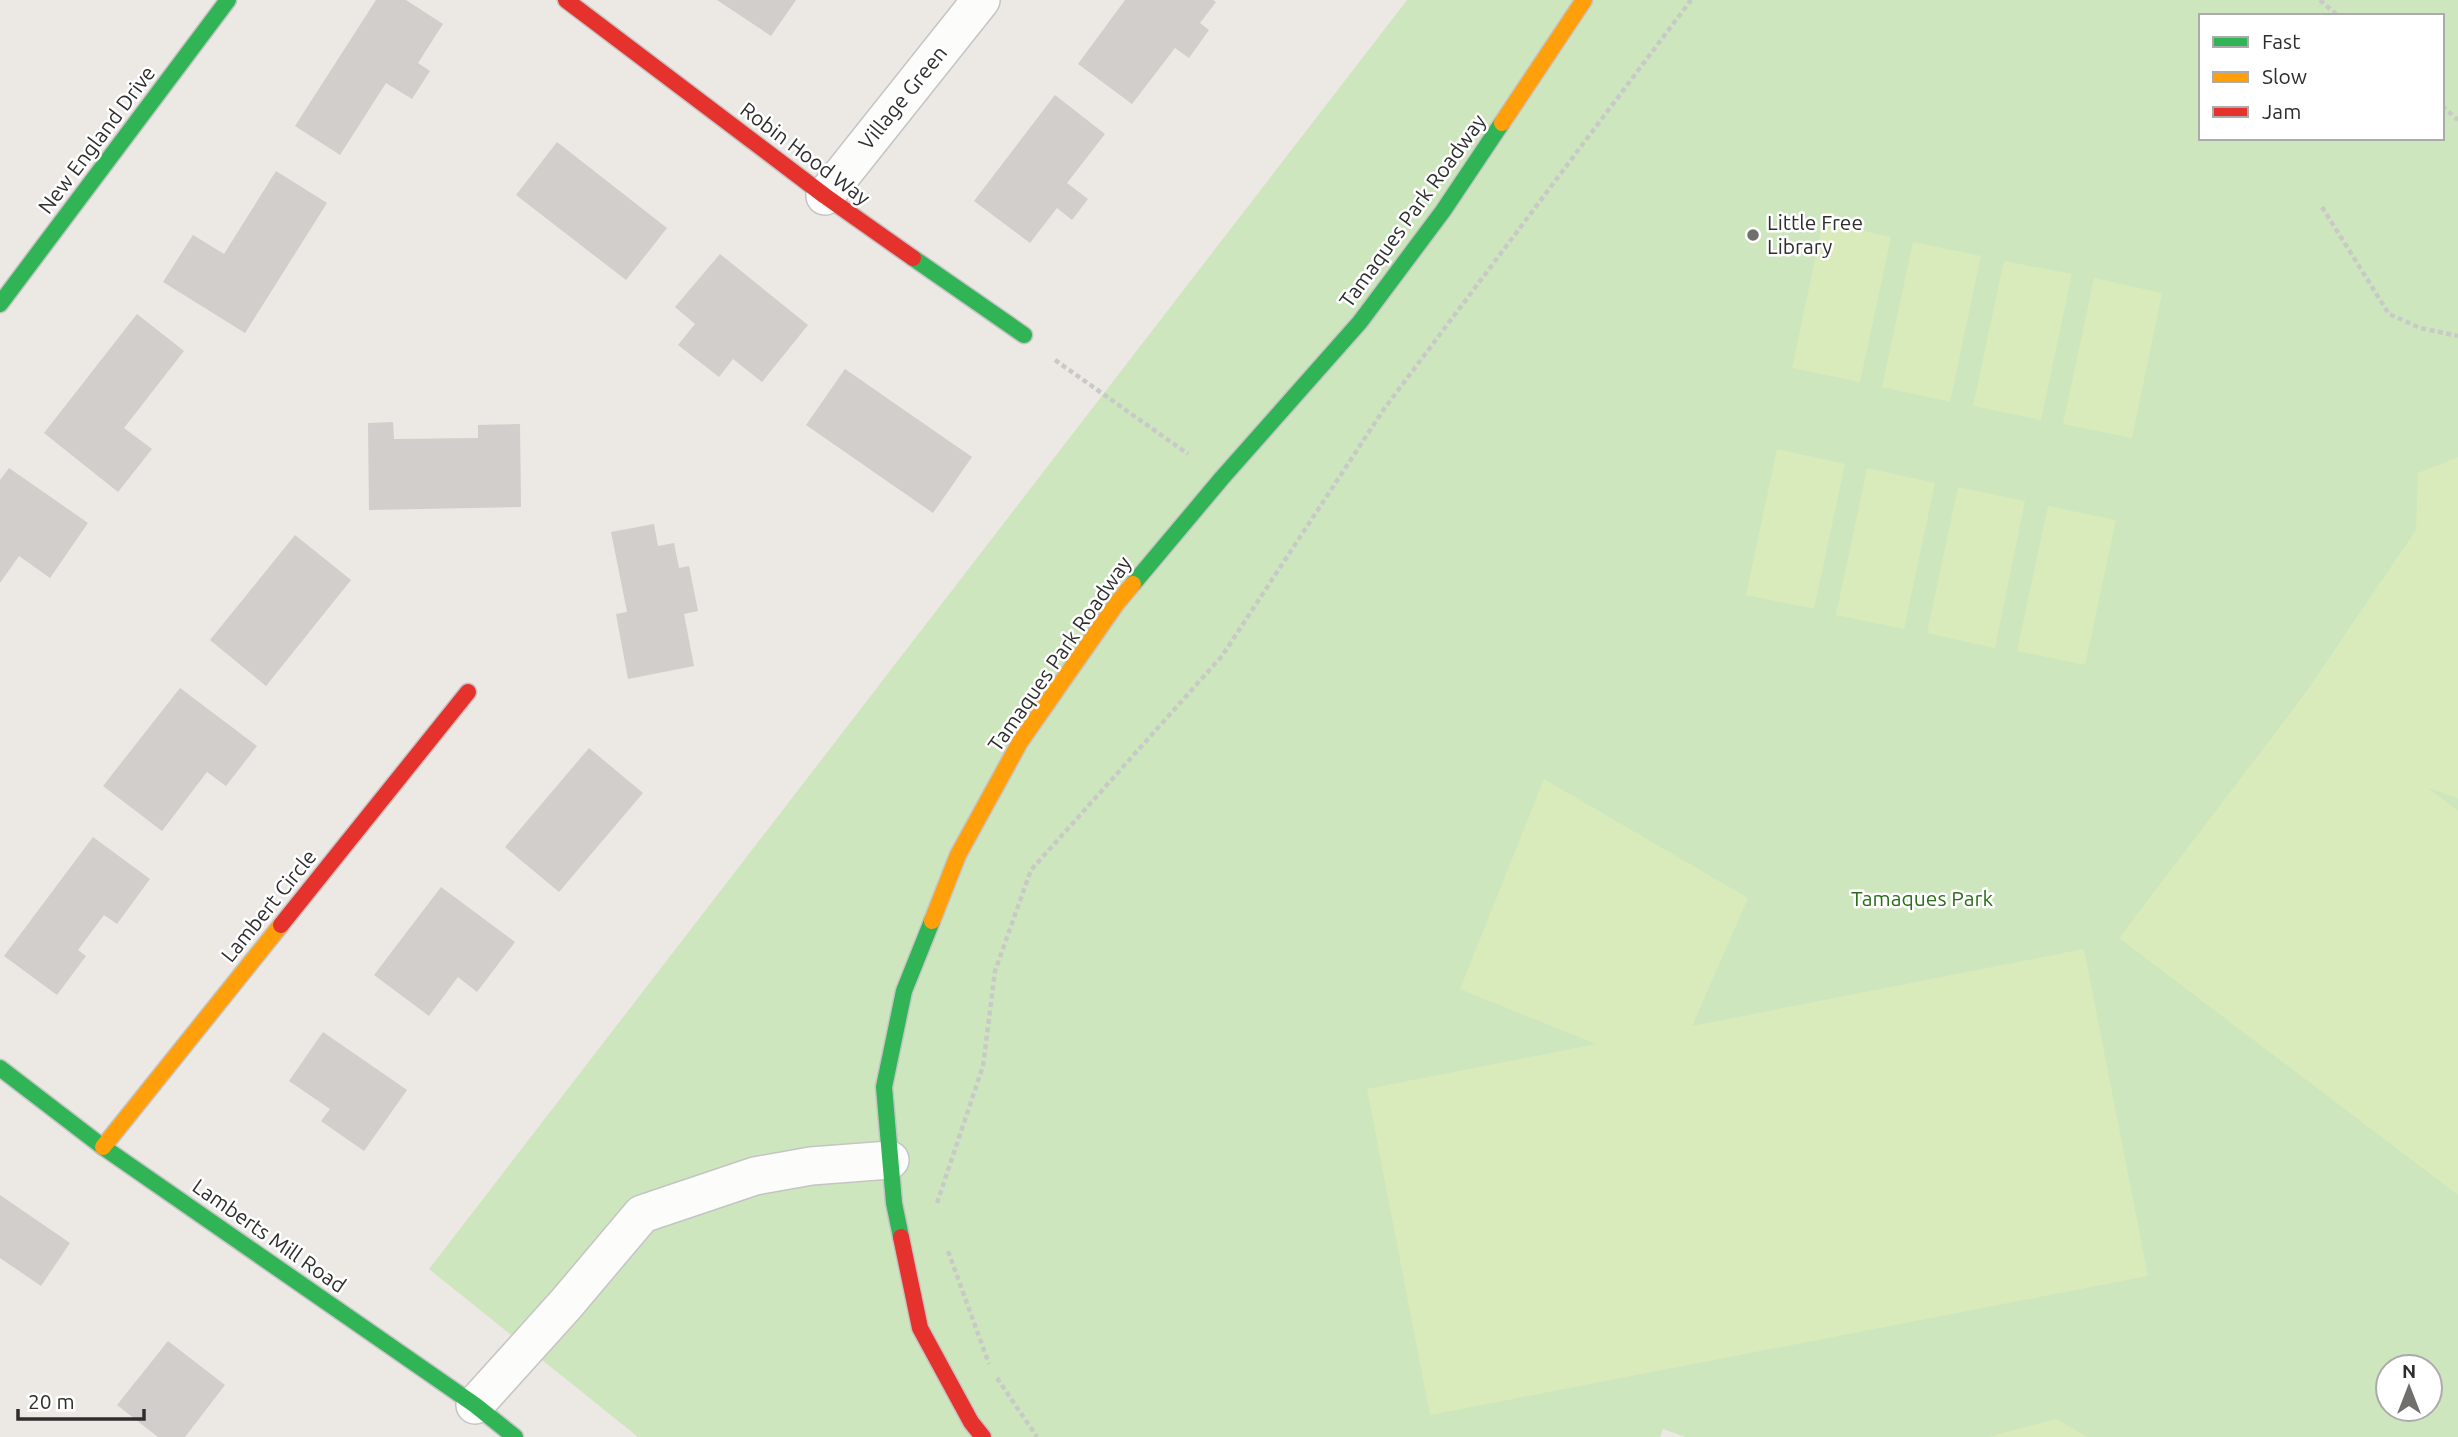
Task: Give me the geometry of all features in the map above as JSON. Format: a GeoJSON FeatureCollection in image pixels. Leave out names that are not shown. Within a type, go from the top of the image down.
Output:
{"type":"FeatureCollection","features":[{"type":"Feature","properties":{"kind":"street","name":"New England Drive"},"geometry":{"type":"LineString","coordinates":[[0,304],[228,0]]}},
{"type":"Feature","properties":{"kind":"street","name":"Robin Hood Way"},"geometry":{"type":"LineString","coordinates":[[566,0],[825,196],[1024,335]]}},
{"type":"Feature","properties":{"kind":"street","name":"Village Green"},"geometry":{"type":"LineString","coordinates":[[825,196],[981,0]]}},
{"type":"Feature","properties":{"kind":"street","name":"Tamaques Park Roadway"},"geometry":{"type":"LineString","coordinates":[[983,1437],[971,1422],[920,1328],[894,1203],[884,1087],[904,991],[958,855],[1020,741],[1117,603],[1222,478],[1360,322],[1443,211],[1584,0]]}},
{"type":"Feature","properties":{"kind":"street","name":"Lambert Circle"},"geometry":{"type":"LineString","coordinates":[[103,1147],[468,692]]}},
{"type":"Feature","properties":{"kind":"street","name":"Lamberts Mill Road"},"geometry":{"type":"LineString","coordinates":[[0,1068],[103,1147],[475,1405],[515,1437]]}},
{"type":"Feature","properties":{"kind":"street"},"geometry":{"type":"LineString","coordinates":[[475,1405],[642,1214],[755,1176],[811,1166],[890,1160]]}},
{"type":"Feature","properties":{"kind":"path"},"geometry":{"type":"LineString","coordinates":[[934,1211],[983,1066],[995,971],[1031,870],[1222,656],[1384,409],[1691,0]]}},
{"type":"Feature","properties":{"kind":"path"},"geometry":{"type":"LineString","coordinates":[[2320,0],[2337,14]]}},
{"type":"Feature","properties":{"kind":"path"},"geometry":{"type":"LineString","coordinates":[[2444,108],[2458,120]]}},
{"type":"Feature","properties":{"kind":"path"},"geometry":{"type":"LineString","coordinates":[[2322,207],[2389,314],[2420,328],[2458,336]]}},
{"type":"Feature","properties":{"kind":"path"},"geometry":{"type":"LineString","coordinates":[[1024,335],[1222,478]]}},
{"type":"Feature","properties":{"kind":"path"},"geometry":{"type":"LineString","coordinates":[[947,1247],[991,1369],[1037,1437]]}},
{"type":"Feature","properties":{"kind":"green space","name":"Tamaques Park"},"geometry":{"type":"Polygon","coordinates":[[[1407,0],[2458,0],[2458,1437],[1685,1437],[1663,1429],[1660,1437],[638,1437],[429,1269],[1407,0]]]}},
{"type":"Feature","properties":{"kind":"green space"},"geometry":{"type":"Polygon","coordinates":[[[1823,222],[1891,237],[1860,382],[1792,368],[1823,222]]]}},
{"type":"Feature","properties":{"kind":"green space"},"geometry":{"type":"Polygon","coordinates":[[[1913,242],[1981,256],[1950,402],[1882,387],[1913,242]]]}},
{"type":"Feature","properties":{"kind":"green space"},"geometry":{"type":"Polygon","coordinates":[[[2004,261],[2072,274],[2041,420],[1973,406],[2004,261]]]}},
{"type":"Feature","properties":{"kind":"green space"},"geometry":{"type":"Polygon","coordinates":[[[2094,278],[2162,293],[2132,438],[2063,424],[2094,278]]]}},
{"type":"Feature","properties":{"kind":"green space"},"geometry":{"type":"Polygon","coordinates":[[[1777,449],[1845,464],[1814,609],[1746,595],[1777,449]]]}},
{"type":"Feature","properties":{"kind":"green space"},"geometry":{"type":"Polygon","coordinates":[[[2458,457],[2458,798],[2428,788],[2458,811],[2458,1195],[2119,938],[2304,695],[2416,530],[2418,473],[2458,457]]]}},
{"type":"Feature","properties":{"kind":"green space"},"geometry":{"type":"Polygon","coordinates":[[[1867,468],[1935,483],[1904,629],[1836,615],[1867,468]]]}},
{"type":"Feature","properties":{"kind":"green space"},"geometry":{"type":"Polygon","coordinates":[[[1958,487],[2025,501],[1995,648],[1927,633],[1958,487]]]}},
{"type":"Feature","properties":{"kind":"green space"},"geometry":{"type":"Polygon","coordinates":[[[2048,506],[2116,520],[2085,665],[2017,651],[2048,506]]]}},
{"type":"Feature","properties":{"kind":"green space"},"geometry":{"type":"Polygon","coordinates":[[[1544,779],[1748,898],[1692,1026],[2084,949],[2148,1276],[1430,1415],[1367,1089],[1596,1044],[1460,989],[1544,779]]]}},
{"type":"Feature","properties":{"kind":"green space"},"geometry":{"type":"Polygon","coordinates":[[[2056,1419],[2088,1437],[1988,1437],[2056,1419]]]}},
{"type":"Feature","properties":{"kind":"building"},"geometry":{"type":"Polygon","coordinates":[[[376,0],[406,0],[443,24],[418,63],[430,71],[412,99],[386,83],[340,155],[295,126],[376,0]]]}},
{"type":"Feature","properties":{"kind":"building"},"geometry":{"type":"Polygon","coordinates":[[[717,0],[796,0],[771,36],[717,0]]]}},
{"type":"Feature","properties":{"kind":"building"},"geometry":{"type":"Polygon","coordinates":[[[1125,0],[1216,2],[1200,23],[1209,30],[1189,58],[1175,48],[1132,104],[1078,64],[1125,0]]]}},
{"type":"Feature","properties":{"kind":"building"},"geometry":{"type":"Polygon","coordinates":[[[1055,95],[1105,134],[1067,183],[1088,199],[1072,220],[1057,208],[1030,243],[974,201],[1055,95]]]}},
{"type":"Feature","properties":{"kind":"building"},"geometry":{"type":"Polygon","coordinates":[[[557,142],[667,228],[626,280],[516,195],[557,142]]]}},
{"type":"Feature","properties":{"kind":"building"},"geometry":{"type":"Polygon","coordinates":[[[276,171],[327,203],[245,333],[163,282],[193,235],[224,254],[276,171]]]}},
{"type":"Feature","properties":{"kind":"building"},"geometry":{"type":"Polygon","coordinates":[[[720,254],[808,325],[762,382],[733,359],[719,377],[678,345],[695,324],[675,307],[720,254]]]}},
{"type":"Feature","properties":{"kind":"building"},"geometry":{"type":"Polygon","coordinates":[[[137,314],[184,351],[124,428],[152,449],[118,492],[44,433],[137,314]]]}},
{"type":"Feature","properties":{"kind":"building"},"geometry":{"type":"Polygon","coordinates":[[[845,369],[972,457],[933,513],[806,425],[845,369]]]}},
{"type":"Feature","properties":{"kind":"building"},"geometry":{"type":"Polygon","coordinates":[[[393,422],[394,439],[478,438],[478,425],[520,424],[521,507],[369,510],[368,423],[393,422]]]}},
{"type":"Feature","properties":{"kind":"building"},"geometry":{"type":"Polygon","coordinates":[[[9,468],[88,523],[50,578],[19,556],[0,583],[0,480],[9,468]]]}},
{"type":"Feature","properties":{"kind":"building"},"geometry":{"type":"Polygon","coordinates":[[[654,524],[658,546],[674,543],[679,568],[689,566],[698,611],[684,614],[694,666],[628,679],[616,614],[627,612],[611,532],[654,524]]]}},
{"type":"Feature","properties":{"kind":"building"},"geometry":{"type":"Polygon","coordinates":[[[295,535],[351,580],[266,686],[210,640],[295,535]]]}},
{"type":"Feature","properties":{"kind":"building"},"geometry":{"type":"Polygon","coordinates":[[[180,688],[257,746],[226,786],[207,772],[162,831],[103,786],[180,688]]]}},
{"type":"Feature","properties":{"kind":"building"},"geometry":{"type":"Polygon","coordinates":[[[589,748],[643,793],[559,892],[505,847],[589,748]]]}},
{"type":"Feature","properties":{"kind":"building"},"geometry":{"type":"Polygon","coordinates":[[[93,837],[150,879],[117,924],[104,915],[78,950],[86,956],[57,995],[4,956],[93,837]]]}},
{"type":"Feature","properties":{"kind":"building"},"geometry":{"type":"Polygon","coordinates":[[[441,887],[515,942],[477,992],[458,977],[429,1016],[374,975],[441,887]]]}},
{"type":"Feature","properties":{"kind":"building"},"geometry":{"type":"Polygon","coordinates":[[[323,1032],[407,1090],[364,1151],[321,1121],[330,1109],[289,1081],[323,1032]]]}},
{"type":"Feature","properties":{"kind":"building"},"geometry":{"type":"Polygon","coordinates":[[[0,1195],[70,1243],[41,1286],[0,1258],[0,1195]]]}},
{"type":"Feature","properties":{"kind":"building"},"geometry":{"type":"Polygon","coordinates":[[[168,1341],[225,1385],[185,1437],[158,1437],[117,1405],[168,1341]]]}},
{"type":"Feature","properties":{"kind":"traffic: fast"},"geometry":{"type":"LineString","coordinates":[[0,304],[228,0]]}},
{"type":"Feature","properties":{"kind":"traffic: fast"},"geometry":{"type":"LineString","coordinates":[[1133,584],[1222,478],[1360,322],[1443,211],[1502,123]]}},
{"type":"Feature","properties":{"kind":"traffic: fast"},"geometry":{"type":"LineString","coordinates":[[913,258],[1024,335]]}},
{"type":"Feature","properties":{"kind":"traffic: fast"},"geometry":{"type":"LineString","coordinates":[[901,1237],[894,1203],[884,1087],[904,991],[932,921]]}},
{"type":"Feature","properties":{"kind":"traffic: fast"},"geometry":{"type":"LineString","coordinates":[[0,1068],[103,1147],[475,1405],[515,1437]]}},
{"type":"Feature","properties":{"kind":"traffic: slow"},"geometry":{"type":"LineString","coordinates":[[1502,123],[1584,0]]}},
{"type":"Feature","properties":{"kind":"traffic: slow"},"geometry":{"type":"LineString","coordinates":[[932,921],[958,855],[1020,742],[1133,584]]}},
{"type":"Feature","properties":{"kind":"traffic: slow"},"geometry":{"type":"LineString","coordinates":[[103,1147],[281,925]]}},
{"type":"Feature","properties":{"kind":"traffic: jam"},"geometry":{"type":"LineString","coordinates":[[566,0],[825,196],[913,258]]}},
{"type":"Feature","properties":{"kind":"traffic: jam"},"geometry":{"type":"LineString","coordinates":[[281,925],[468,692]]}},
{"type":"Feature","properties":{"kind":"traffic: jam"},"geometry":{"type":"LineString","coordinates":[[901,1237],[920,1328],[971,1422],[983,1437]]}},
{"type":"Feature","properties":{"kind":"place","name":"Little Free Library"},"geometry":{"type":"Point","coordinates":[1753,235]}}]}
